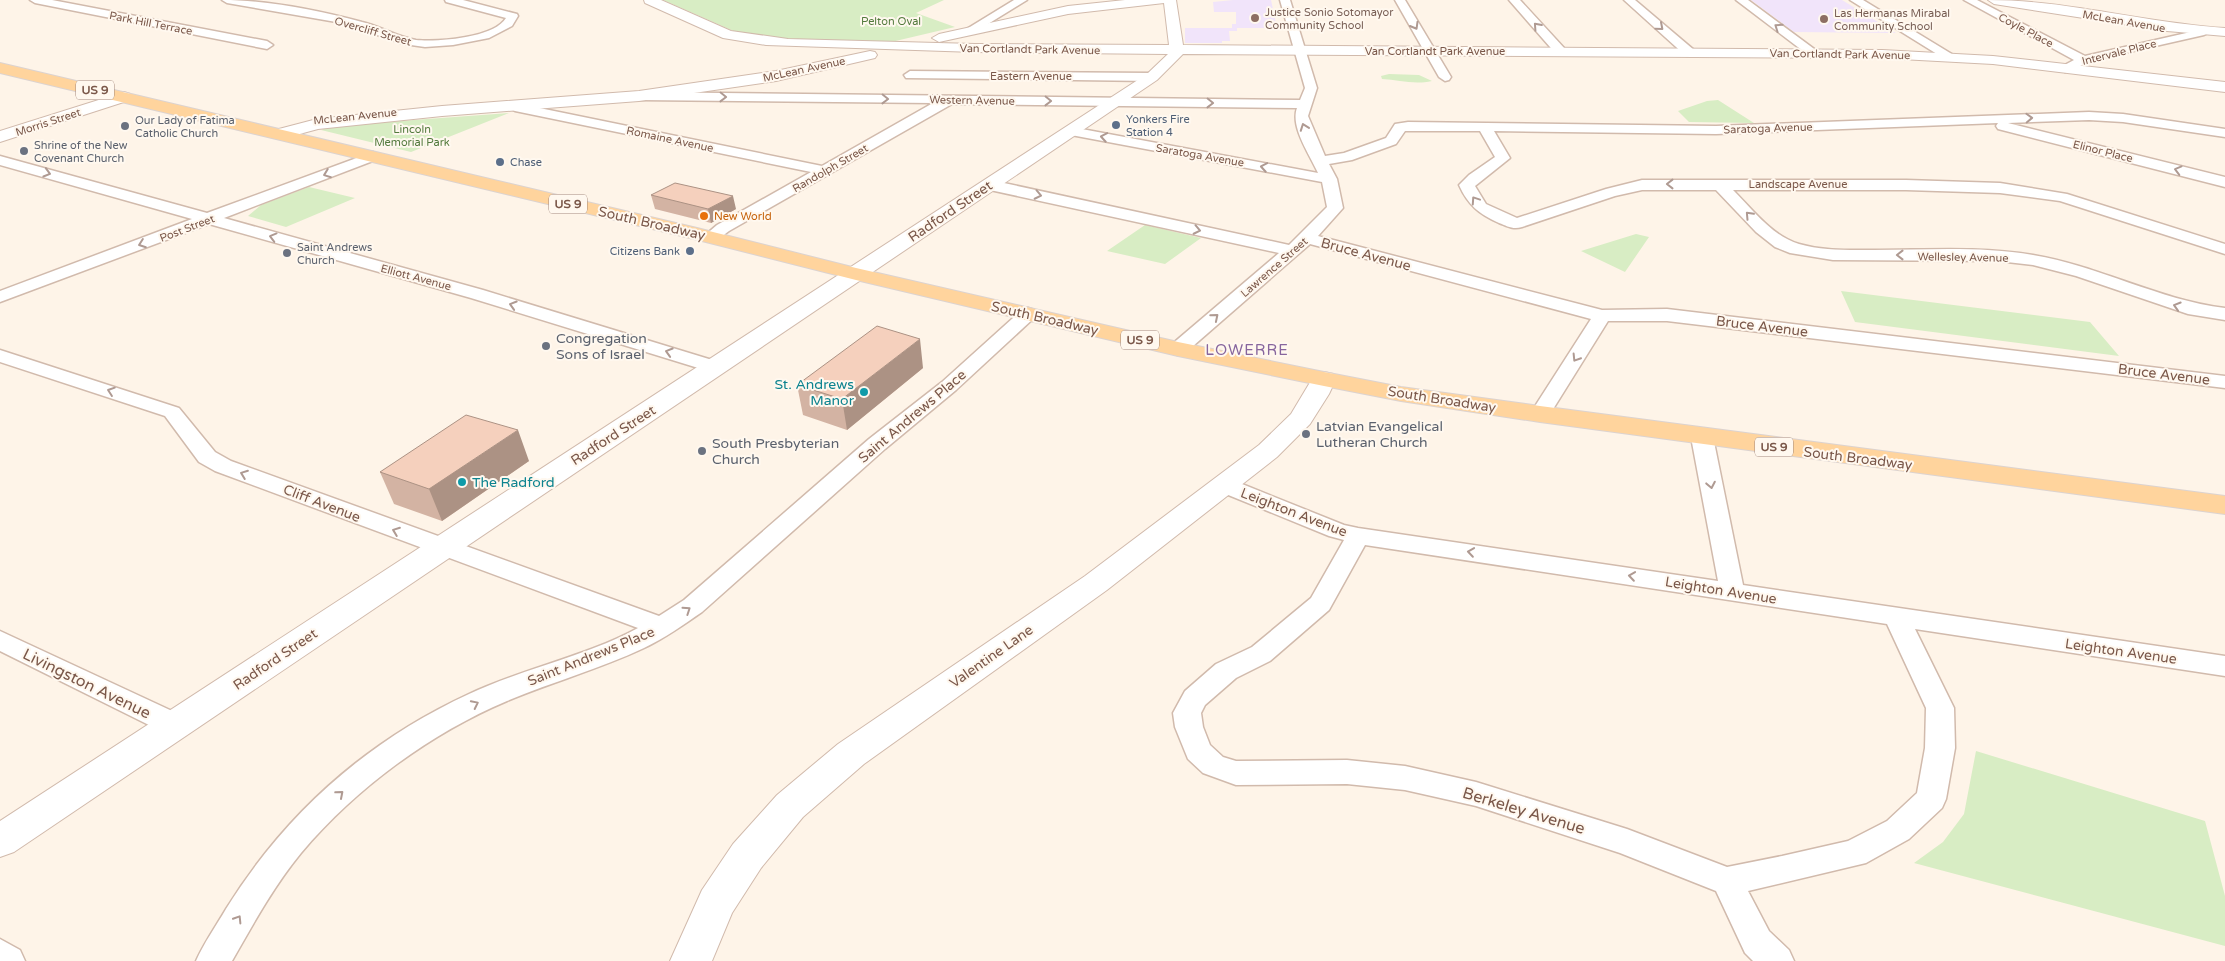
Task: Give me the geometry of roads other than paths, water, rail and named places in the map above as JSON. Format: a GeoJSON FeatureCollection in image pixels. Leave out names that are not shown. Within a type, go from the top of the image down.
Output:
{"type":"FeatureCollection","features":[{"type":"Feature","properties":{"kind":"main road","name":"South Broadway"},"geometry":{"type":"LineString","coordinates":[[0,68],[711,237],[856,274],[1178,349],[1324,379],[1401,394],[1702,437],[2225,505]]}},
{"type":"Feature","properties":{"kind":"street","name":"Park Hill Terrace"},"geometry":{"type":"LineString","coordinates":[[35,0],[267,45]]}},
{"type":"Feature","properties":{"kind":"street","name":"Overcliff Street"},"geometry":{"type":"LineString","coordinates":[[227,0],[359,24],[415,43],[438,44],[490,34],[508,24],[513,16],[450,0]]}},
{"type":"Feature","properties":{"kind":"street","name":"Van Cortlandt Park Avenue"},"geometry":{"type":"LineString","coordinates":[[650,0],[737,37],[788,43],[905,47],[1949,56],[2225,87]]}},
{"type":"Feature","properties":{"kind":"street"},"geometry":{"type":"LineString","coordinates":[[971,30],[1022,0]]}},
{"type":"Feature","properties":{"kind":"street","name":"McLean Avenue"},"geometry":{"type":"LineString","coordinates":[[275,133],[317,124],[442,111],[515,107],[639,96],[776,76],[971,30],[1068,10],[1162,0]]}},
{"type":"Feature","properties":{"kind":"street"},"geometry":{"type":"LineString","coordinates":[[1170,0],[1177,50]]}},
{"type":"Feature","properties":{"kind":"street","name":"Lawrence Street"},"geometry":{"type":"LineString","coordinates":[[1178,349],[1293,251],[1335,208],[1329,179],[1307,134],[1301,116],[1311,88],[1285,0]]}},
{"type":"Feature","properties":{"kind":"street"},"geometry":{"type":"LineString","coordinates":[[1400,0],[1445,77]]}},
{"type":"Feature","properties":{"kind":"street"},"geometry":{"type":"LineString","coordinates":[[1514,0],[1561,52]]}},
{"type":"Feature","properties":{"kind":"street"},"geometry":{"type":"LineString","coordinates":[[1629,0],[1690,53]]}},
{"type":"Feature","properties":{"kind":"street"},"geometry":{"type":"LineString","coordinates":[[1741,0],[1815,54]]}},
{"type":"Feature","properties":{"kind":"street"},"geometry":{"type":"LineString","coordinates":[[1855,0],[1949,56]]}},
{"type":"Feature","properties":{"kind":"street","name":"Coyle Place"},"geometry":{"type":"LineString","coordinates":[[1969,0],[2084,60]]}},
{"type":"Feature","properties":{"kind":"street","name":"McLean Avenue"},"geometry":{"type":"LineString","coordinates":[[1994,0],[2033,5],[2147,26],[2204,32],[2225,32]]}},
{"type":"Feature","properties":{"kind":"street","name":"Intervale Place"},"geometry":{"type":"LineString","coordinates":[[2065,68],[2084,60],[2204,32]]}},
{"type":"Feature","properties":{"kind":"street","name":"Radford Street"},"geometry":{"type":"LineString","coordinates":[[0,840],[1152,77],[1177,50]]}},
{"type":"Feature","properties":{"kind":"street","name":"Eastern Avenue"},"geometry":{"type":"LineString","coordinates":[[910,75],[1152,77]]}},
{"type":"Feature","properties":{"kind":"street","name":"Western Avenue"},"geometry":{"type":"LineString","coordinates":[[639,96],[1304,104]]}},
{"type":"Feature","properties":{"kind":"street","name":"Morris Street"},"geometry":{"type":"LineString","coordinates":[[0,137],[124,97]]}},
{"type":"Feature","properties":{"kind":"street","name":"Randolph Street"},"geometry":{"type":"LineString","coordinates":[[711,237],[950,100]]}},
{"type":"Feature","properties":{"kind":"street","name":"Romaine Avenue"},"geometry":{"type":"LineString","coordinates":[[515,107],[826,171]]}},
{"type":"Feature","properties":{"kind":"street","name":"Saratoga Avenue"},"geometry":{"type":"LineString","coordinates":[[1321,161],[1347,158],[1391,141],[1400,128],[1408,126],[1716,130],[2100,116],[2225,133]]}},
{"type":"Feature","properties":{"kind":"street","name":"Elinor Place"},"geometry":{"type":"LineString","coordinates":[[1981,120],[2225,182]]}},
{"type":"Feature","properties":{"kind":"street","name":"Landscape Avenue"},"geometry":{"type":"LineString","coordinates":[[1484,127],[1502,154],[1502,158],[1467,185],[1474,202],[1482,209],[1516,224],[1631,187],[1658,184],[1973,185],[2032,192],[2103,209],[2225,249]]}},
{"type":"Feature","properties":{"kind":"street","name":"Saratoga Avenue"},"geometry":{"type":"LineString","coordinates":[[1071,131],[1329,179]]}},
{"type":"Feature","properties":{"kind":"street","name":"Post Street"},"geometry":{"type":"LineString","coordinates":[[5,292],[208,220],[372,156]]}},
{"type":"Feature","properties":{"kind":"street","name":"Elliott Avenue"},"geometry":{"type":"LineString","coordinates":[[0,160],[208,220],[477,294],[715,367]]}},
{"type":"Feature","properties":{"kind":"street","name":"Wellesley Avenue"},"geometry":{"type":"LineString","coordinates":[[1719,184],[1762,229],[1781,243],[1796,249],[1833,255],[1998,256],[2033,260],[2082,272],[2187,308],[2225,314]]}},
{"type":"Feature","properties":{"kind":"street"},"geometry":{"type":"LineString","coordinates":[[990,185],[1293,251]]}},
{"type":"Feature","properties":{"kind":"street","name":"Bruce Avenue"},"geometry":{"type":"LineString","coordinates":[[1307,238],[1602,316],[1666,315],[2225,382]]}},
{"type":"Feature","properties":{"kind":"street","name":"Saint Andrews Place"},"geometry":{"type":"LineString","coordinates":[[213,961],[264,880],[290,844],[318,814],[375,766],[449,717],[481,701],[634,641],[662,627],[693,606],[877,444],[950,386],[1028,314]]}},
{"type":"Feature","properties":{"kind":"street"},"geometry":{"type":"LineString","coordinates":[[1540,414],[1602,316]]}},
{"type":"Feature","properties":{"kind":"street","name":"Cliff Avenue"},"geometry":{"type":"LineString","coordinates":[[0,356],[172,412],[206,457],[220,464],[442,548],[662,627]]}},
{"type":"Feature","properties":{"kind":"street","name":"Valentine Lane"},"geometry":{"type":"LineString","coordinates":[[691,961],[716,903],[747,856],[790,806],[851,754],[1096,583],[1268,451],[1301,419],[1324,379]]}},
{"type":"Feature","properties":{"kind":"street"},"geometry":{"type":"LineString","coordinates":[[1702,437],[1732,591]]}},
{"type":"Feature","properties":{"kind":"street","name":"Leighton Avenue"},"geometry":{"type":"LineString","coordinates":[[1224,485],[1337,531],[1358,536],[2225,666]]}},
{"type":"Feature","properties":{"kind":"street","name":"Berkeley Avenue"},"geometry":{"type":"LineString","coordinates":[[1358,536],[1320,604],[1261,654],[1226,671],[1195,698],[1187,713],[1189,727],[1198,751],[1213,765],[1236,773],[1347,772],[1405,778],[1476,794],[1627,842],[1727,880]]}},
{"type":"Feature","properties":{"kind":"street"},"geometry":{"type":"LineString","coordinates":[[1777,961],[1757,942],[1727,880],[1856,853],[1898,830],[1931,799],[1940,748],[1940,708],[1897,618]]}},
{"type":"Feature","properties":{"kind":"street","name":"Livingston Avenue"},"geometry":{"type":"LineString","coordinates":[[0,640],[175,725]]}},
{"type":"Feature","properties":{"kind":"street"},"geometry":{"type":"LineString","coordinates":[[0,955],[8,961]]}},
{"type":"Feature","properties":{"kind":"place","name":"Justice Sonio Sotomayor Community School"},"geometry":{"type":"Point","coordinates":[1255,18]}},
{"type":"Feature","properties":{"kind":"place","name":"Las Hermanas Mirabal Community School"},"geometry":{"type":"Point","coordinates":[1824,19]}},
{"type":"Feature","properties":{"kind":"place","name":"Yonkers Fire Station 4"},"geometry":{"type":"Point","coordinates":[1116,125]}},
{"type":"Feature","properties":{"kind":"place","name":"Our Lady of Fatima Catholic Church"},"geometry":{"type":"Point","coordinates":[125,126]}},
{"type":"Feature","properties":{"kind":"place","name":"Shrine of the New Covenant Church"},"geometry":{"type":"Point","coordinates":[24,151]}},
{"type":"Feature","properties":{"kind":"place","name":"Chase"},"geometry":{"type":"Point","coordinates":[500,162]}},
{"type":"Feature","properties":{"kind":"place","name":"New World"},"geometry":{"type":"Point","coordinates":[704,216]}},
{"type":"Feature","properties":{"kind":"place","name":"Citizens Bank"},"geometry":{"type":"Point","coordinates":[690,251]}},
{"type":"Feature","properties":{"kind":"place","name":"Saint Andrews Church"},"geometry":{"type":"Point","coordinates":[287,253]}},
{"type":"Feature","properties":{"kind":"place","name":"Congregation Sons of Israel"},"geometry":{"type":"Point","coordinates":[546,346]}},
{"type":"Feature","properties":{"kind":"place","name":"St. Andrews Manor"},"geometry":{"type":"Point","coordinates":[864,392]}},
{"type":"Feature","properties":{"kind":"place","name":"Latvian Evangelical Lutheran Church"},"geometry":{"type":"Point","coordinates":[1306,434]}},
{"type":"Feature","properties":{"kind":"place","name":"South Presbyterian Church"},"geometry":{"type":"Point","coordinates":[702,451]}},
{"type":"Feature","properties":{"kind":"place","name":"The Radford"},"geometry":{"type":"Point","coordinates":[462,482]}},
{"type":"Feature","properties":{"kind":"district","name":"LOWERRE"},"geometry":{"type":"Point","coordinates":[1247,350]}},
{"type":"Feature","properties":{"kind":"park label","name":"Pelton Oval"},"geometry":{"type":"Point","coordinates":[891,21]}},
{"type":"Feature","properties":{"kind":"park label","name":"Lincoln Memorial Park"},"geometry":{"type":"Point","coordinates":[412,135]}}]}
